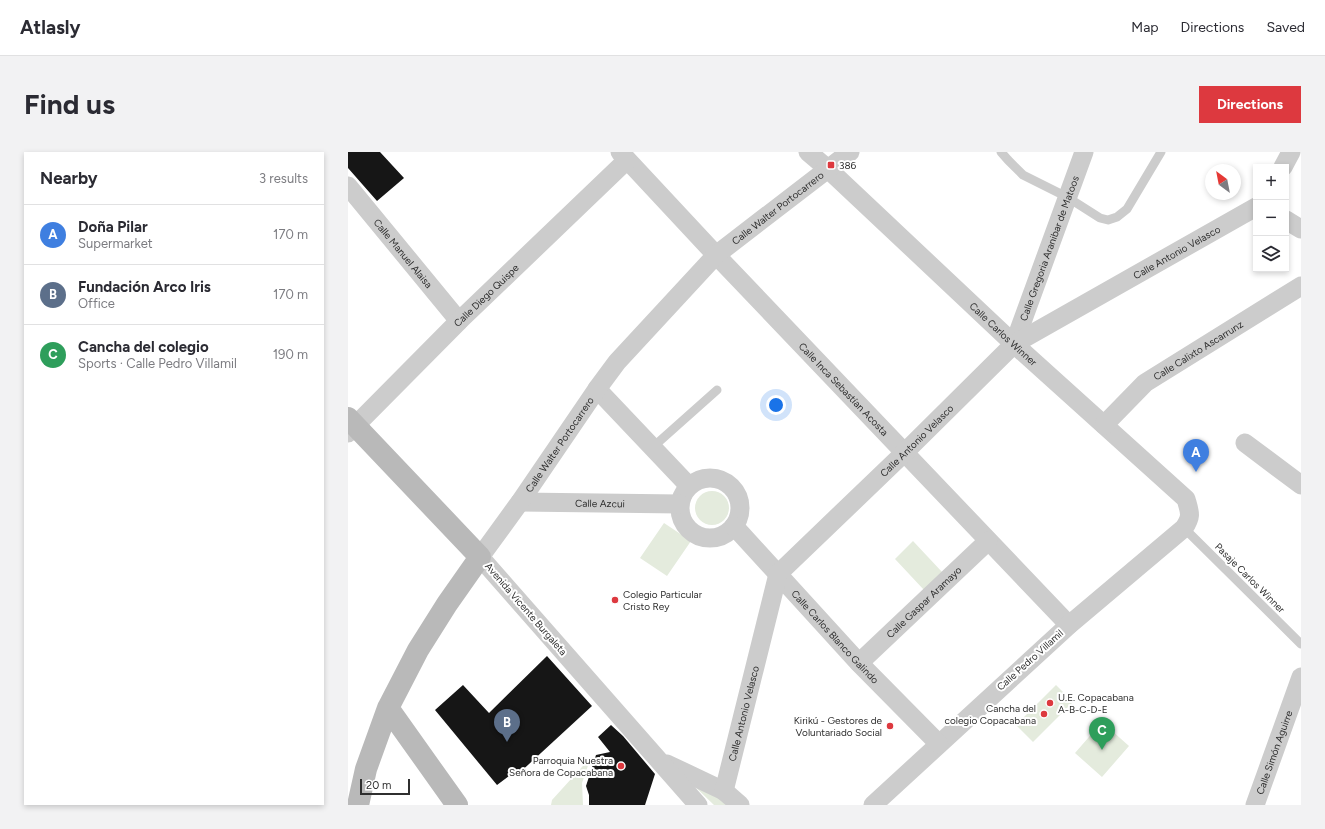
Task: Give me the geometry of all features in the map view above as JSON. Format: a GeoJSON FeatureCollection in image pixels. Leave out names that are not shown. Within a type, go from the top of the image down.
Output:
{"type":"FeatureCollection","features":[{"type":"Feature","properties":{"kind":"main road","name":"Avenida Vicente Burgaleta"},"geometry":{"type":"LineString","coordinates":[[350,425],[480,557]]}},
{"type":"Feature","properties":{"kind":"main road","name":"Calle Walter Portocarrero"},"geometry":{"type":"LineString","coordinates":[[358,805],[366,769],[388,708],[418,650],[447,604],[480,557]]}},
{"type":"Feature","properties":{"kind":"main road"},"geometry":{"type":"LineString","coordinates":[[388,708],[457,805]]}},
{"type":"Feature","properties":{"kind":"street","name":"Calle Carlos Winner"},"geometry":{"type":"LineString","coordinates":[[808,152],[828,168],[1014,344],[1186,499],[1189,508],[1187,524]]}},
{"type":"Feature","properties":{"kind":"street","name":"Calle Walter Portocarrero"},"geometry":{"type":"LineString","coordinates":[[480,557],[520,502],[597,388],[617,362],[716,255],[850,152]]}},
{"type":"Feature","properties":{"kind":"street","name":"Calle Gregoria Aranibar de Matoos"},"geometry":{"type":"LineString","coordinates":[[1014,344],[1084,152]]}},
{"type":"Feature","properties":{"kind":"street"},"geometry":{"type":"LineString","coordinates":[[1285,164],[1291,152]]}},
{"type":"Feature","properties":{"kind":"street","name":"Calle Inca Sebastían Acosta"},"geometry":{"type":"LineString","coordinates":[[623,156],[1069,625]]}},
{"type":"Feature","properties":{"kind":"street","name":"Calle Diego Quispe"},"geometry":{"type":"LineString","coordinates":[[350,425],[459,321],[623,156]]}},
{"type":"Feature","properties":{"kind":"street","name":"Calle Manuel Alaisa"},"geometry":{"type":"LineString","coordinates":[[348,186],[459,321]]}},
{"type":"Feature","properties":{"kind":"street","name":"Calle Antonio Velasco"},"geometry":{"type":"LineString","coordinates":[[724,791],[778,574],[904,453],[1014,344],[1253,209]]}},
{"type":"Feature","properties":{"kind":"street"},"geometry":{"type":"LineString","coordinates":[[1289,222],[1301,229]]}},
{"type":"Feature","properties":{"kind":"street","name":"Calle Calixto Ascarrunz"},"geometry":{"type":"LineString","coordinates":[[1104,425],[1145,382],[1298,293]]}},
{"type":"Feature","properties":{"kind":"street"},"geometry":{"type":"LineString","coordinates":[[597,388],[689,486]]}},
{"type":"Feature","properties":{"kind":"street"},"geometry":{"type":"LineString","coordinates":[[1245,443],[1300,481]]}},
{"type":"Feature","properties":{"kind":"street"},"geometry":{"type":"LineString","coordinates":[[705,478],[723,480],[731,485],[738,496],[741,510],[739,518],[727,533],[718,538],[698,536],[690,531],[683,523],[680,514],[680,504],[683,494],[689,486],[705,478]]}},
{"type":"Feature","properties":{"kind":"street","name":"Calle Azcui"},"geometry":{"type":"LineString","coordinates":[[520,502],[680,504]]}},
{"type":"Feature","properties":{"kind":"street","name":"Calle Pedro Villamil"},"geometry":{"type":"LineString","coordinates":[[873,805],[1069,625],[1187,524]]}},
{"type":"Feature","properties":{"kind":"street","name":"Calle Carlos Blanco Galindo"},"geometry":{"type":"LineString","coordinates":[[734,526],[859,663],[939,744]]}},
{"type":"Feature","properties":{"kind":"street","name":"Calle Gaspar Aramayo"},"geometry":{"type":"LineString","coordinates":[[859,663],[988,541]]}},
{"type":"Feature","properties":{"kind":"street","name":"Avenida Vicente Burgaleta"},"geometry":{"type":"LineString","coordinates":[[480,557],[698,805]]}},
{"type":"Feature","properties":{"kind":"street","name":"Calle Simón Aguirre"},"geometry":{"type":"LineString","coordinates":[[1255,805],[1301,677]]}},
{"type":"Feature","properties":{"kind":"street"},"geometry":{"type":"LineString","coordinates":[[660,761],[724,791],[740,805]]}},
{"type":"Feature","properties":{"kind":"lane"},"geometry":{"type":"LineString","coordinates":[[1001,152],[1023,175],[1067,197],[1100,218],[1108,220],[1117,217],[1127,209],[1160,152]]}},
{"type":"Feature","properties":{"kind":"lane"},"geometry":{"type":"LineString","coordinates":[[653,447],[717,390]]}},
{"type":"Feature","properties":{"kind":"lane","name":"Pasaje Carlos Winner"},"geometry":{"type":"LineString","coordinates":[[1187,524],[1301,644]]}},
{"type":"Feature","properties":{"kind":"shaded area"},"geometry":{"type":"Polygon","coordinates":[[[712,491],[724,496],[729,508],[724,520],[712,525],[700,520],[695,508],[700,496],[712,491]]]}},
{"type":"Feature","properties":{"kind":"shaded area"},"geometry":{"type":"Polygon","coordinates":[[[664,523],[691,541],[667,576],[640,558],[664,523]]]}},
{"type":"Feature","properties":{"kind":"shaded area"},"geometry":{"type":"Polygon","coordinates":[[[913,541],[943,573],[924,590],[895,559],[913,541]]]}},
{"type":"Feature","properties":{"kind":"shaded area","name":"Cancha del colegio Copacabana"},"geometry":{"type":"Polygon","coordinates":[[[1056,685],[1073,702],[1033,742],[1016,725],[1056,685]]]}},
{"type":"Feature","properties":{"kind":"shaded area"},"geometry":{"type":"Polygon","coordinates":[[[1102,722],[1129,746],[1102,777],[1075,753],[1102,722]]]}},
{"type":"Feature","properties":{"kind":"shaded area"},"geometry":{"type":"Polygon","coordinates":[[[591,757],[582,783],[583,805],[551,805],[552,800],[591,757]]]}},
{"type":"Feature","properties":{"kind":"shaded area"},"geometry":{"type":"Polygon","coordinates":[[[685,777],[714,792],[726,805],[714,805],[685,777]]]}},
{"type":"Feature","properties":{"kind":"building"},"geometry":{"type":"Polygon","coordinates":[[[348,152],[380,152],[404,178],[377,201],[348,168],[348,152]]]}},
{"type":"Feature","properties":{"kind":"building"},"geometry":{"type":"Polygon","coordinates":[[[547,656],[592,706],[516,776],[513,773],[497,785],[435,710],[463,685],[489,713],[547,656]]]}},
{"type":"Feature","properties":{"kind":"building","name":"Parroquia Nuestra Señora de Copacabana"},"geometry":{"type":"Polygon","coordinates":[[[611,725],[623,736],[655,774],[645,805],[589,805],[589,795],[586,786],[596,755],[610,752],[598,737],[611,725]]]}},
{"type":"Feature","properties":{"kind":"place","name":"386"},"geometry":{"type":"Point","coordinates":[831,165]}},
{"type":"Feature","properties":{"kind":"place","name":"Doña Pilar"},"geometry":{"type":"Point","coordinates":[1196,472]}},
{"type":"Feature","properties":{"kind":"place","name":"Colegio Particular Cristo Rey"},"geometry":{"type":"Point","coordinates":[615,600]}},
{"type":"Feature","properties":{"kind":"place","name":"U.E. Copacabana A-B-C-D-E"},"geometry":{"type":"Point","coordinates":[1050,703]}},
{"type":"Feature","properties":{"kind":"place","name":"Cancha del colegio Copacabana"},"geometry":{"type":"Point","coordinates":[1044,714]}},
{"type":"Feature","properties":{"kind":"place","name":"Kirikú - Gestores de Voluntariado Social"},"geometry":{"type":"Point","coordinates":[890,726]}},
{"type":"Feature","properties":{"kind":"place","name":"Fundación Arco Iris"},"geometry":{"type":"Point","coordinates":[507,742]}},
{"type":"Feature","properties":{"kind":"place","name":"Cancha del colegio"},"geometry":{"type":"Point","coordinates":[1102,750]}},
{"type":"Feature","properties":{"kind":"place","name":"Parroquia Nuestra Señora de Copacabana"},"geometry":{"type":"Point","coordinates":[621,766]}}]}
